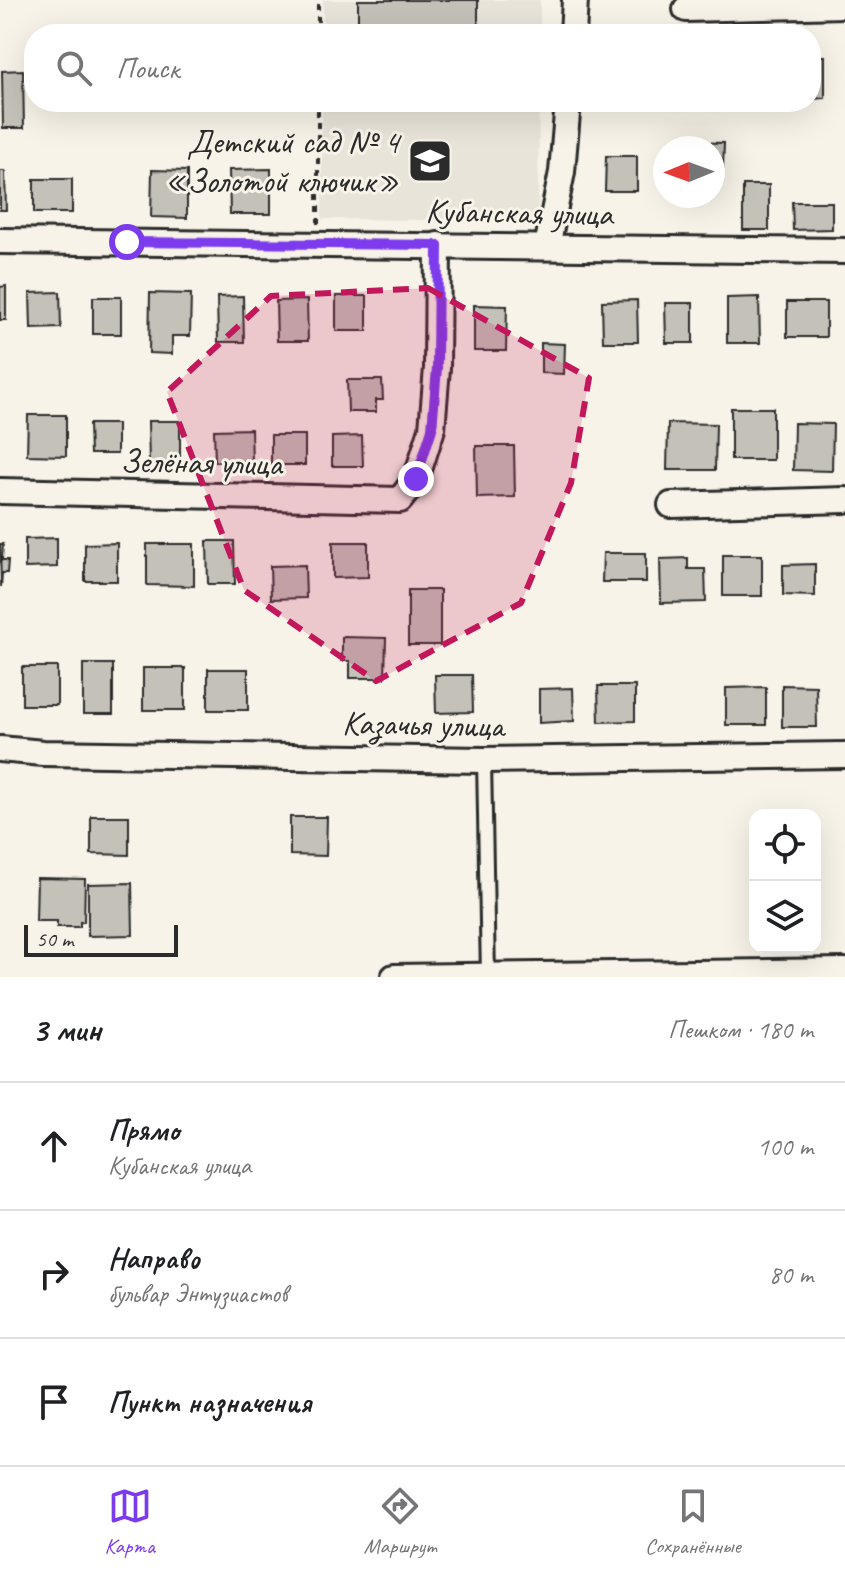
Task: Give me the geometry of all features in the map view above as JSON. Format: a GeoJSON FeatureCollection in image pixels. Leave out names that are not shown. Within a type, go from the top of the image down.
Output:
{"type":"FeatureCollection","features":[{"type":"Feature","properties":{"kind":"street"},"geometry":{"type":"LineString","coordinates":[[574,24],[575,0]]}},
{"type":"Feature","properties":{"kind":"street"},"geometry":{"type":"LineString","coordinates":[[686,9],[845,5]]}},
{"type":"Feature","properties":{"kind":"street"},"geometry":{"type":"LineString","coordinates":[[547,247],[562,172],[567,112]]}},
{"type":"Feature","properties":{"kind":"street","name":"Кубанская улица"},"geometry":{"type":"LineString","coordinates":[[0,241],[845,251]]}},
{"type":"Feature","properties":{"kind":"street","name":"Зелёная улица"},"geometry":{"type":"LineString","coordinates":[[0,491],[400,500],[416,479],[432,429],[437,368],[438,245]]}},
{"type":"Feature","properties":{"kind":"street"},"geometry":{"type":"LineString","coordinates":[[671,505],[845,500]]}},
{"type":"Feature","properties":{"kind":"street","name":"Казачья улица"},"geometry":{"type":"LineString","coordinates":[[0,749],[43,753],[484,760],[845,755]]}},
{"type":"Feature","properties":{"kind":"street"},"geometry":{"type":"LineString","coordinates":[[394,977],[845,971]]}},
{"type":"Feature","properties":{"kind":"lane"},"geometry":{"type":"LineString","coordinates":[[484,760],[488,976]]}},
{"type":"Feature","properties":{"kind":"path"},"geometry":{"type":"LineString","coordinates":[[318,0],[318,24]]}},
{"type":"Feature","properties":{"kind":"path"},"geometry":{"type":"LineString","coordinates":[[318,112],[318,244]]}},
{"type":"Feature","properties":{"kind":"highlighted area"},"geometry":{"type":"Polygon","coordinates":[[[428,288],[589,378],[571,483],[521,603],[376,681],[244,590],[167,392],[271,296],[428,288]]]}},
{"type":"Feature","properties":{"kind":"shaded area","name":"Детский сад № 4 «Золотой ключик»"},"geometry":{"type":"Polygon","coordinates":[[[323,0],[540,0],[540,24],[323,24],[323,0]]]}},
{"type":"Feature","properties":{"kind":"shaded area","name":"Детский сад № 4 «Золотой ключик»"},"geometry":{"type":"Polygon","coordinates":[[[322,112],[539,112],[538,221],[322,219],[322,112]]]}},
{"type":"Feature","properties":{"kind":"building"},"geometry":{"type":"Polygon","coordinates":[[[358,0],[478,0],[478,24],[358,24],[358,0]]]}},
{"type":"Feature","properties":{"kind":"building"},"geometry":{"type":"Polygon","coordinates":[[[821,56],[825,56],[825,98],[821,98],[821,56]]]}},
{"type":"Feature","properties":{"kind":"building"},"geometry":{"type":"Polygon","coordinates":[[[23,70],[24,128],[3,128],[2,71],[23,70]]]}},
{"type":"Feature","properties":{"kind":"building"},"geometry":{"type":"Polygon","coordinates":[[[606,156],[637,156],[637,191],[605,191],[606,156]]]}},
{"type":"Feature","properties":{"kind":"building"},"geometry":{"type":"Polygon","coordinates":[[[271,169],[271,214],[230,214],[229,170],[271,169]]]}},
{"type":"Feature","properties":{"kind":"building"},"geometry":{"type":"Polygon","coordinates":[[[152,170],[187,171],[187,218],[151,217],[152,170]]]}},
{"type":"Feature","properties":{"kind":"building"},"geometry":{"type":"Polygon","coordinates":[[[0,171],[5,171],[6,210],[0,210],[0,171]]]}},
{"type":"Feature","properties":{"kind":"building"},"geometry":{"type":"Polygon","coordinates":[[[34,179],[72,179],[72,213],[34,213],[34,179]]]}},
{"type":"Feature","properties":{"kind":"building"},"geometry":{"type":"Polygon","coordinates":[[[743,185],[769,185],[769,230],[743,230],[743,185]]]}},
{"type":"Feature","properties":{"kind":"building"},"geometry":{"type":"Polygon","coordinates":[[[792,202],[832,202],[832,229],[793,230],[792,202]]]}},
{"type":"Feature","properties":{"kind":"building"},"geometry":{"type":"Polygon","coordinates":[[[6,286],[6,320],[0,320],[0,287],[6,286]]]}},
{"type":"Feature","properties":{"kind":"building"},"geometry":{"type":"Polygon","coordinates":[[[60,292],[61,328],[31,329],[30,293],[60,292]]]}},
{"type":"Feature","properties":{"kind":"building"},"geometry":{"type":"Polygon","coordinates":[[[150,293],[191,294],[190,336],[172,336],[172,354],[149,353],[150,293]]]}},
{"type":"Feature","properties":{"kind":"building"},"geometry":{"type":"Polygon","coordinates":[[[243,296],[244,342],[218,342],[217,297],[243,296]]]}},
{"type":"Feature","properties":{"kind":"building"},"geometry":{"type":"Polygon","coordinates":[[[336,296],[367,296],[367,331],[336,331],[336,296]]]}},
{"type":"Feature","properties":{"kind":"building"},"geometry":{"type":"Polygon","coordinates":[[[93,297],[121,297],[121,334],[93,334],[93,297]]]}},
{"type":"Feature","properties":{"kind":"building"},"geometry":{"type":"Polygon","coordinates":[[[759,297],[760,343],[727,343],[727,298],[759,297]]]}},
{"type":"Feature","properties":{"kind":"building"},"geometry":{"type":"Polygon","coordinates":[[[307,300],[308,341],[277,341],[276,301],[307,300]]]}},
{"type":"Feature","properties":{"kind":"building"},"geometry":{"type":"Polygon","coordinates":[[[637,300],[638,342],[603,342],[602,301],[637,300]]]}},
{"type":"Feature","properties":{"kind":"building"},"geometry":{"type":"Polygon","coordinates":[[[787,302],[826,302],[826,337],[787,337],[787,302]]]}},
{"type":"Feature","properties":{"kind":"building"},"geometry":{"type":"Polygon","coordinates":[[[665,303],[693,303],[693,343],[666,343],[665,303]]]}},
{"type":"Feature","properties":{"kind":"building"},"geometry":{"type":"Polygon","coordinates":[[[474,305],[507,306],[506,351],[474,351],[474,305]]]}},
{"type":"Feature","properties":{"kind":"building"},"geometry":{"type":"Polygon","coordinates":[[[541,343],[565,344],[564,374],[541,373],[541,343]]]}},
{"type":"Feature","properties":{"kind":"building"},"geometry":{"type":"Polygon","coordinates":[[[347,380],[382,380],[383,400],[376,400],[376,412],[348,412],[347,380]]]}},
{"type":"Feature","properties":{"kind":"building"},"geometry":{"type":"Polygon","coordinates":[[[731,408],[773,408],[773,460],[731,460],[731,408]]]}},
{"type":"Feature","properties":{"kind":"building"},"geometry":{"type":"Polygon","coordinates":[[[28,415],[66,415],[66,456],[27,455],[28,415]]]}},
{"type":"Feature","properties":{"kind":"building"},"geometry":{"type":"Polygon","coordinates":[[[148,421],[180,421],[180,464],[149,464],[148,421]]]}},
{"type":"Feature","properties":{"kind":"building"},"geometry":{"type":"Polygon","coordinates":[[[668,423],[716,424],[715,470],[667,470],[668,423]]]}},
{"type":"Feature","properties":{"kind":"building"},"geometry":{"type":"Polygon","coordinates":[[[794,423],[833,424],[832,471],[793,470],[794,423]]]}},
{"type":"Feature","properties":{"kind":"building"},"geometry":{"type":"Polygon","coordinates":[[[89,424],[117,424],[117,454],[90,454],[89,424]]]}},
{"type":"Feature","properties":{"kind":"building"},"geometry":{"type":"Polygon","coordinates":[[[251,429],[252,461],[215,462],[214,430],[251,429]]]}},
{"type":"Feature","properties":{"kind":"building"},"geometry":{"type":"Polygon","coordinates":[[[271,435],[305,435],[305,465],[271,465],[271,435]]]}},
{"type":"Feature","properties":{"kind":"building"},"geometry":{"type":"Polygon","coordinates":[[[362,436],[363,466],[332,466],[332,437],[362,436]]]}},
{"type":"Feature","properties":{"kind":"building"},"geometry":{"type":"Polygon","coordinates":[[[476,446],[514,446],[515,497],[477,498],[476,446]]]}},
{"type":"Feature","properties":{"kind":"building"},"geometry":{"type":"Polygon","coordinates":[[[57,538],[57,567],[25,568],[25,539],[57,538]]]}},
{"type":"Feature","properties":{"kind":"building"},"geometry":{"type":"Polygon","coordinates":[[[207,541],[234,541],[235,584],[208,584],[207,541]]]}},
{"type":"Feature","properties":{"kind":"building"},"geometry":{"type":"Polygon","coordinates":[[[333,542],[368,542],[368,577],[333,578],[333,542]]]}},
{"type":"Feature","properties":{"kind":"building"},"geometry":{"type":"Polygon","coordinates":[[[117,543],[117,581],[85,581],[85,544],[117,543]]]}},
{"type":"Feature","properties":{"kind":"building"},"geometry":{"type":"Polygon","coordinates":[[[0,544],[3,544],[2,560],[8,560],[7,573],[2,573],[1,587],[0,544]]]}},
{"type":"Feature","properties":{"kind":"building"},"geometry":{"type":"Polygon","coordinates":[[[147,544],[194,544],[194,586],[147,585],[147,544]]]}},
{"type":"Feature","properties":{"kind":"building"},"geometry":{"type":"Polygon","coordinates":[[[603,553],[646,553],[646,582],[602,582],[603,553]]]}},
{"type":"Feature","properties":{"kind":"building"},"geometry":{"type":"Polygon","coordinates":[[[723,555],[762,555],[762,596],[723,596],[723,555]]]}},
{"type":"Feature","properties":{"kind":"building"},"geometry":{"type":"Polygon","coordinates":[[[688,558],[688,569],[705,569],[706,602],[661,603],[660,559],[688,558]]]}},
{"type":"Feature","properties":{"kind":"building"},"geometry":{"type":"Polygon","coordinates":[[[815,564],[815,596],[783,595],[783,565],[815,564]]]}},
{"type":"Feature","properties":{"kind":"building"},"geometry":{"type":"Polygon","coordinates":[[[305,565],[306,598],[271,599],[270,566],[305,565]]]}},
{"type":"Feature","properties":{"kind":"building"},"geometry":{"type":"Polygon","coordinates":[[[408,590],[440,590],[440,645],[408,645],[408,590]]]}},
{"type":"Feature","properties":{"kind":"building"},"geometry":{"type":"Polygon","coordinates":[[[342,637],[386,638],[385,678],[350,678],[350,661],[342,661],[342,637]]]}},
{"type":"Feature","properties":{"kind":"building"},"geometry":{"type":"Polygon","coordinates":[[[83,664],[113,664],[113,714],[83,714],[83,664]]]}},
{"type":"Feature","properties":{"kind":"building"},"geometry":{"type":"Polygon","coordinates":[[[22,667],[57,667],[57,705],[22,705],[22,667]]]}},
{"type":"Feature","properties":{"kind":"building"},"geometry":{"type":"Polygon","coordinates":[[[143,668],[185,668],[185,710],[143,710],[143,668]]]}},
{"type":"Feature","properties":{"kind":"building"},"geometry":{"type":"Polygon","coordinates":[[[208,669],[248,669],[248,710],[208,710],[208,669]]]}},
{"type":"Feature","properties":{"kind":"building"},"geometry":{"type":"Polygon","coordinates":[[[435,675],[472,675],[473,712],[436,713],[435,675]]]}},
{"type":"Feature","properties":{"kind":"building"},"geometry":{"type":"Polygon","coordinates":[[[782,685],[816,686],[817,727],[782,727],[782,685]]]}},
{"type":"Feature","properties":{"kind":"building"},"geometry":{"type":"Polygon","coordinates":[[[598,686],[635,686],[635,721],[599,722],[598,686]]]}},
{"type":"Feature","properties":{"kind":"building"},"geometry":{"type":"Polygon","coordinates":[[[766,687],[766,725],[726,725],[726,688],[766,687]]]}},
{"type":"Feature","properties":{"kind":"building"},"geometry":{"type":"Polygon","coordinates":[[[573,688],[574,721],[539,723],[539,689],[573,688]]]}},
{"type":"Feature","properties":{"kind":"building"},"geometry":{"type":"Polygon","coordinates":[[[91,816],[129,816],[129,855],[91,854],[91,816]]]}},
{"type":"Feature","properties":{"kind":"building"},"geometry":{"type":"Polygon","coordinates":[[[290,817],[327,817],[326,856],[290,855],[290,817]]]}},
{"type":"Feature","properties":{"kind":"building"},"geometry":{"type":"Polygon","coordinates":[[[37,878],[85,879],[84,922],[80,922],[80,927],[57,927],[57,921],[36,921],[37,878]]]}},
{"type":"Feature","properties":{"kind":"building"},"geometry":{"type":"Polygon","coordinates":[[[132,883],[133,935],[88,936],[88,884],[132,883]]]}},
{"type":"Feature","properties":{"kind":"place","name":"Детский сад № 4 «Золотой ключик»"},"geometry":{"type":"Point","coordinates":[430,161]}},
{"type":"Feature","properties":{"kind":"route"},"geometry":{"type":"LineString","coordinates":[[127,242],[438,245],[437,368],[432,429],[416,479]]}}]}
